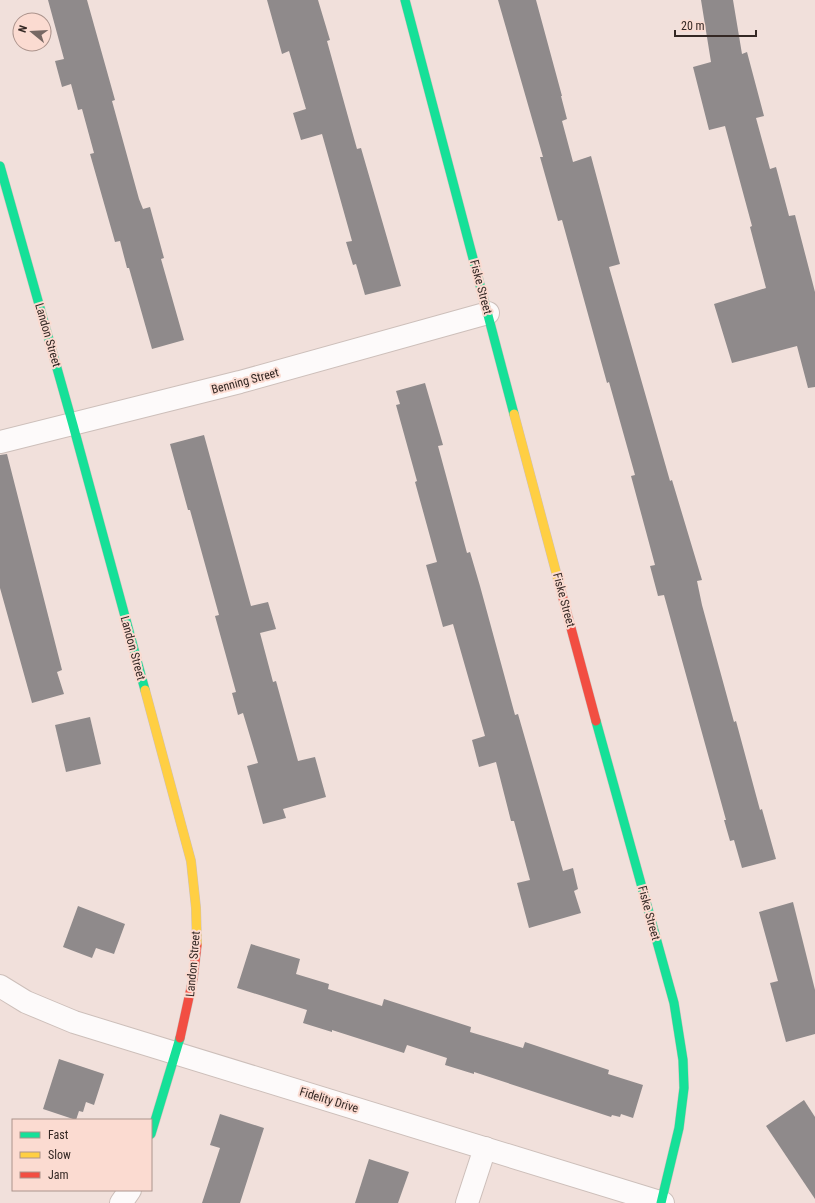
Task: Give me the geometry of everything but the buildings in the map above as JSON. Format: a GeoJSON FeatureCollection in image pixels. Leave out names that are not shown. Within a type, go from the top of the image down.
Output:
{"type":"FeatureCollection","features":[{"type":"Feature","properties":{"kind":"street","name":"Fiske Street"},"geometry":{"type":"LineString","coordinates":[[405,0],[586,686],[674,1003],[682,1060],[684,1088],[679,1128],[662,1203]]}},
{"type":"Feature","properties":{"kind":"street","name":"Landon Street"},"geometry":{"type":"LineString","coordinates":[[0,166],[73,425],[191,861],[196,908],[196,956],[189,1002],[152,1131]]}},
{"type":"Feature","properties":{"kind":"street","name":"Benning Street"},"geometry":{"type":"LineString","coordinates":[[0,442],[73,425],[240,382],[488,313]]}},
{"type":"Feature","properties":{"kind":"street","name":"Fidelity Drive"},"geometry":{"type":"LineString","coordinates":[[0,986],[26,1002],[74,1022],[662,1203]]}},
{"type":"Feature","properties":{"kind":"street"},"geometry":{"type":"LineString","coordinates":[[467,1203],[485,1148]]}},
{"type":"Feature","properties":{"kind":"street"},"geometry":{"type":"LineString","coordinates":[[121,1203],[129,1191]]}},
{"type":"Feature","properties":{"kind":"traffic: fast"},"geometry":{"type":"LineString","coordinates":[[405,0],[514,414]]}},
{"type":"Feature","properties":{"kind":"traffic: fast"},"geometry":{"type":"LineString","coordinates":[[0,166],[73,425],[145,690]]}},
{"type":"Feature","properties":{"kind":"traffic: fast"},"geometry":{"type":"LineString","coordinates":[[596,721],[674,1003],[683,1060],[684,1088],[679,1128],[661,1203]]}},
{"type":"Feature","properties":{"kind":"traffic: fast"},"geometry":{"type":"LineString","coordinates":[[152,1131],[180,1038]]}},
{"type":"Feature","properties":{"kind":"traffic: slow"},"geometry":{"type":"LineString","coordinates":[[514,414],[560,587]]}},
{"type":"Feature","properties":{"kind":"traffic: slow"},"geometry":{"type":"LineString","coordinates":[[145,690],[191,861],[196,908],[197,945]]}},
{"type":"Feature","properties":{"kind":"traffic: jam"},"geometry":{"type":"LineString","coordinates":[[560,587],[596,721]]}},
{"type":"Feature","properties":{"kind":"traffic: jam"},"geometry":{"type":"LineString","coordinates":[[180,1038],[193,979],[197,945]]}}]}
